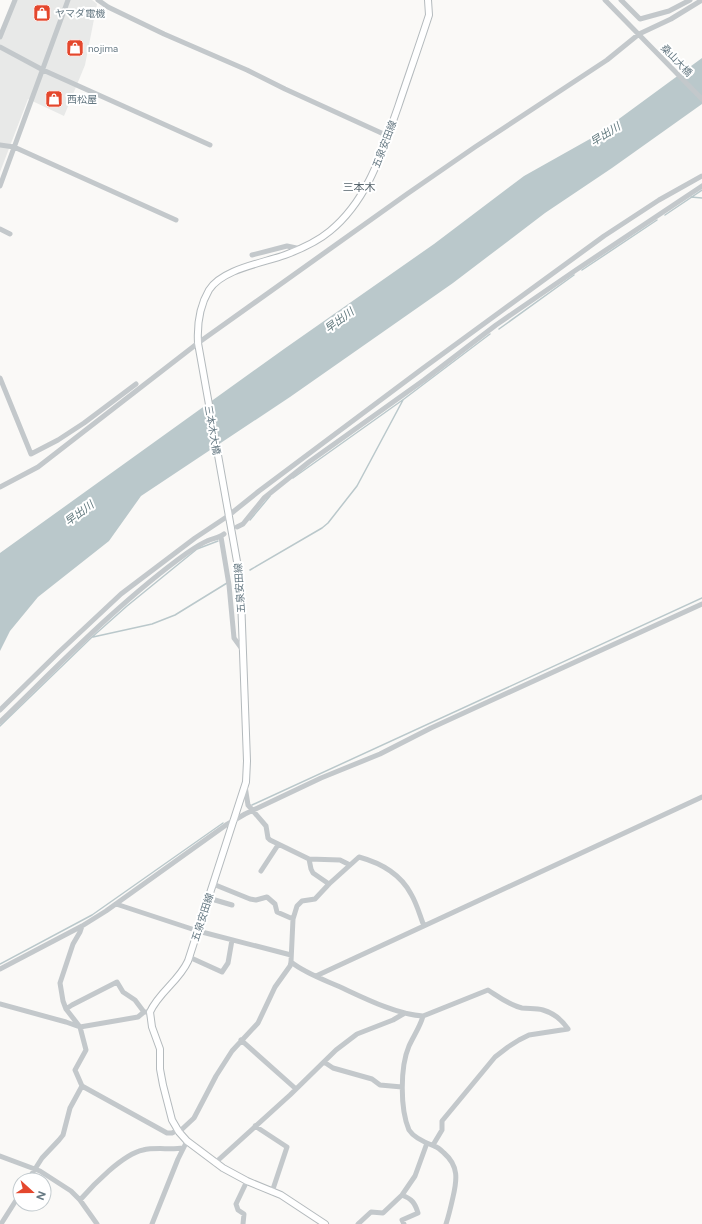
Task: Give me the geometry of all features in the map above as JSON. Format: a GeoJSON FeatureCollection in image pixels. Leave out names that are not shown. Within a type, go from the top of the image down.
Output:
{"type":"FeatureCollection","features":[{"type":"Feature","properties":{"kind":"main road","name":"五泉安田線"},"geometry":{"type":"LineString","coordinates":[[199,344],[197,326],[201,309],[210,289],[226,275],[257,263],[283,256],[321,238],[349,214],[363,193],[388,136],[429,15],[428,0]]}},
{"type":"Feature","properties":{"kind":"main road","name":"三本木大橋"},"geometry":{"type":"LineString","coordinates":[[199,344],[228,515]]}},
{"type":"Feature","properties":{"kind":"main road","name":"五泉安田線"},"geometry":{"type":"LineString","coordinates":[[147,1012],[184,970],[245,786],[246,742],[241,598],[238,567],[228,515]]}},
{"type":"Feature","properties":{"kind":"main road"},"geometry":{"type":"LineString","coordinates":[[147,1012],[160,1049],[160,1069],[163,1085],[172,1120],[178,1131],[187,1141],[215,1163],[247,1182],[287,1199],[325,1224]]}},
{"type":"Feature","properties":{"kind":"street"},"geometry":{"type":"LineString","coordinates":[[0,37],[14,0]]}},
{"type":"Feature","properties":{"kind":"street"},"geometry":{"type":"LineString","coordinates":[[0,186],[68,0]]}},
{"type":"Feature","properties":{"kind":"street"},"geometry":{"type":"LineString","coordinates":[[98,0],[108,8],[247,70],[388,136]]}},
{"type":"Feature","properties":{"kind":"street","name":"桑山大橋"},"geometry":{"type":"LineString","coordinates":[[605,0],[702,99]]}},
{"type":"Feature","properties":{"kind":"street"},"geometry":{"type":"LineString","coordinates":[[621,0],[640,19],[670,11],[690,0]]}},
{"type":"Feature","properties":{"kind":"street"},"geometry":{"type":"LineString","coordinates":[[0,487],[38,467],[199,344],[407,194],[607,60],[639,34],[702,0]]}},
{"type":"Feature","properties":{"kind":"street"},"geometry":{"type":"LineString","coordinates":[[0,47],[43,70],[210,145]]}},
{"type":"Feature","properties":{"kind":"street"},"geometry":{"type":"LineString","coordinates":[[0,145],[14,147],[176,220]]}},
{"type":"Feature","properties":{"kind":"street"},"geometry":{"type":"LineString","coordinates":[[0,710],[121,594],[422,369],[593,245],[659,200],[702,176]]}},
{"type":"Feature","properties":{"kind":"street"},"geometry":{"type":"LineString","coordinates":[[238,527],[243,524],[264,498],[309,462],[424,380],[496,325],[702,186]]}},
{"type":"Feature","properties":{"kind":"street"},"geometry":{"type":"LineString","coordinates":[[0,229],[10,234]]}},
{"type":"Feature","properties":{"kind":"street"},"geometry":{"type":"LineString","coordinates":[[252,255],[287,246],[301,248]]}},
{"type":"Feature","properties":{"kind":"street"},"geometry":{"type":"LineString","coordinates":[[0,378],[31,454],[58,440],[84,423],[136,384]]}},
{"type":"Feature","properties":{"kind":"street"},"geometry":{"type":"LineString","coordinates":[[0,722],[90,635],[140,590],[187,553],[208,540],[222,536],[229,585],[234,638],[242,649]]}},
{"type":"Feature","properties":{"kind":"street"},"geometry":{"type":"LineString","coordinates":[[0,969],[82,926],[116,904],[234,820],[252,810],[321,778],[380,754],[431,728],[702,604]]}},
{"type":"Feature","properties":{"kind":"street"},"geometry":{"type":"LineString","coordinates":[[245,786],[248,805],[266,826],[268,838],[278,845],[309,859],[340,860],[350,865]]}},
{"type":"Feature","properties":{"kind":"street"},"geometry":{"type":"LineString","coordinates":[[316,976],[702,797]]}},
{"type":"Feature","properties":{"kind":"street"},"geometry":{"type":"LineString","coordinates":[[260,871],[271,858],[278,845]]}},
{"type":"Feature","properties":{"kind":"street"},"geometry":{"type":"LineString","coordinates":[[82,926],[73,944],[60,983],[66,1009],[80,1027],[86,1050],[75,1070],[82,1086],[167,1133],[172,1133],[178,1131],[194,1118],[216,1076],[232,1050],[258,1023],[274,988],[291,962],[293,919],[296,906],[302,901],[315,900],[329,884],[359,857],[375,861],[390,870],[403,883],[411,894],[424,926]]}},
{"type":"Feature","properties":{"kind":"street"},"geometry":{"type":"LineString","coordinates":[[309,859],[313,873],[329,884]]}},
{"type":"Feature","properties":{"kind":"street"},"geometry":{"type":"LineString","coordinates":[[213,884],[250,899],[256,900],[267,897],[275,904],[277,912],[293,919]]}},
{"type":"Feature","properties":{"kind":"street"},"geometry":{"type":"LineString","coordinates":[[208,898],[232,906]]}},
{"type":"Feature","properties":{"kind":"street"},"geometry":{"type":"LineString","coordinates":[[116,904],[198,931],[291,955]]}},
{"type":"Feature","properties":{"kind":"street"},"geometry":{"type":"LineString","coordinates":[[189,957],[222,972],[228,963],[232,940]]}},
{"type":"Feature","properties":{"kind":"street"},"geometry":{"type":"LineString","coordinates":[[291,962],[299,968],[358,995],[405,1013],[423,1016],[488,990],[509,1003],[521,1008],[544,1010],[564,1023],[568,1029],[529,1036],[519,1040],[495,1057],[442,1121],[442,1130],[433,1145]]}},
{"type":"Feature","properties":{"kind":"street"},"geometry":{"type":"LineString","coordinates":[[0,1004],[80,1027],[138,1017],[147,1012],[135,1000],[123,992],[117,982],[66,1009]]}},
{"type":"Feature","properties":{"kind":"street"},"geometry":{"type":"LineString","coordinates":[[215,1163],[296,1089],[336,1050],[357,1034],[393,1020],[405,1013]]}},
{"type":"Feature","properties":{"kind":"street"},"geometry":{"type":"LineString","coordinates":[[423,1016],[420,1026],[409,1047],[403,1068],[402,1087],[406,1119],[410,1131],[427,1144],[436,1146],[448,1156],[456,1170],[456,1181],[446,1224]]}},
{"type":"Feature","properties":{"kind":"street"},"geometry":{"type":"LineString","coordinates":[[241,1040],[296,1089]]}},
{"type":"Feature","properties":{"kind":"street"},"geometry":{"type":"LineString","coordinates":[[324,1062],[333,1068],[372,1079],[380,1085],[402,1087]]}},
{"type":"Feature","properties":{"kind":"street"},"geometry":{"type":"LineString","coordinates":[[32,1172],[42,1158],[60,1140],[66,1127],[70,1108],[82,1086]]}},
{"type":"Feature","properties":{"kind":"street"},"geometry":{"type":"LineString","coordinates":[[255,1126],[287,1147],[272,1192]]}},
{"type":"Feature","properties":{"kind":"street"},"geometry":{"type":"LineString","coordinates":[[152,1224],[187,1141]]}},
{"type":"Feature","properties":{"kind":"street"},"geometry":{"type":"LineString","coordinates":[[358,1224],[372,1212],[383,1214],[402,1195],[415,1176],[427,1144]]}},
{"type":"Feature","properties":{"kind":"street"},"geometry":{"type":"LineString","coordinates":[[80,1200],[116,1165],[132,1155],[143,1150],[183,1148]]}},
{"type":"Feature","properties":{"kind":"street"},"geometry":{"type":"LineString","coordinates":[[0,1156],[40,1171],[71,1191],[80,1200],[97,1224]]}},
{"type":"Feature","properties":{"kind":"street"},"geometry":{"type":"LineString","coordinates":[[243,1224],[244,1214],[238,1210],[236,1204],[247,1182]]}},
{"type":"Feature","properties":{"kind":"street"},"geometry":{"type":"LineString","coordinates":[[402,1195],[410,1198],[416,1206],[418,1213],[402,1220],[404,1224]]}},
{"type":"Feature","properties":{"kind":"street"},"geometry":{"type":"LineString","coordinates":[[1,1224],[12,1207]]}},
{"type":"Feature","properties":{"kind":"shaded area"},"geometry":{"type":"Polygon","coordinates":[[[16,0],[92,0],[97,4],[85,65],[64,116],[28,99],[0,172],[0,40],[16,0]]]}},
{"type":"Feature","properties":{"kind":"water","name":"早出川"},"geometry":{"type":"Polygon","coordinates":[[[702,58],[702,104],[612,168],[545,213],[453,283],[290,397],[141,496],[109,541],[38,597],[10,631],[0,651],[0,553],[284,349],[434,244],[524,176],[597,135],[702,58]]]}},
{"type":"Feature","properties":{"kind":"waterway"},"geometry":{"type":"LineString","coordinates":[[665,215],[702,190]]}},
{"type":"Feature","properties":{"kind":"waterway"},"geometry":{"type":"LineString","coordinates":[[691,197],[702,198]]}},
{"type":"Feature","properties":{"kind":"waterway"},"geometry":{"type":"LineString","coordinates":[[582,270],[657,220]]}},
{"type":"Feature","properties":{"kind":"waterway"},"geometry":{"type":"LineString","coordinates":[[499,329],[574,275]]}},
{"type":"Feature","properties":{"kind":"waterway"},"geometry":{"type":"LineString","coordinates":[[293,478],[404,399],[490,334]]}},
{"type":"Feature","properties":{"kind":"waterway"},"geometry":{"type":"LineString","coordinates":[[250,570],[328,523],[357,486],[403,400]]}},
{"type":"Feature","properties":{"kind":"waterway"},"geometry":{"type":"LineString","coordinates":[[250,520],[270,496]]}},
{"type":"Feature","properties":{"kind":"waterway"},"geometry":{"type":"LineString","coordinates":[[0,726],[91,638],[127,606],[197,549],[218,541]]}},
{"type":"Feature","properties":{"kind":"waterway"},"geometry":{"type":"LineString","coordinates":[[93,637],[152,624],[175,615],[227,583]]}},
{"type":"Feature","properties":{"kind":"waterway"},"geometry":{"type":"LineString","coordinates":[[252,805],[702,598]]}},
{"type":"Feature","properties":{"kind":"waterway"},"geometry":{"type":"LineString","coordinates":[[0,964],[92,915],[223,823]]}},
{"type":"Feature","properties":{"kind":"place","name":"ヤマダ電機"},"geometry":{"type":"Point","coordinates":[42,13]}},
{"type":"Feature","properties":{"kind":"place","name":"nojima"},"geometry":{"type":"Point","coordinates":[75,48]}},
{"type":"Feature","properties":{"kind":"place","name":"西松屋"},"geometry":{"type":"Point","coordinates":[54,99]}},
{"type":"Feature","properties":{"kind":"district","name":"三本木"},"geometry":{"type":"Point","coordinates":[359,187]}}]}
